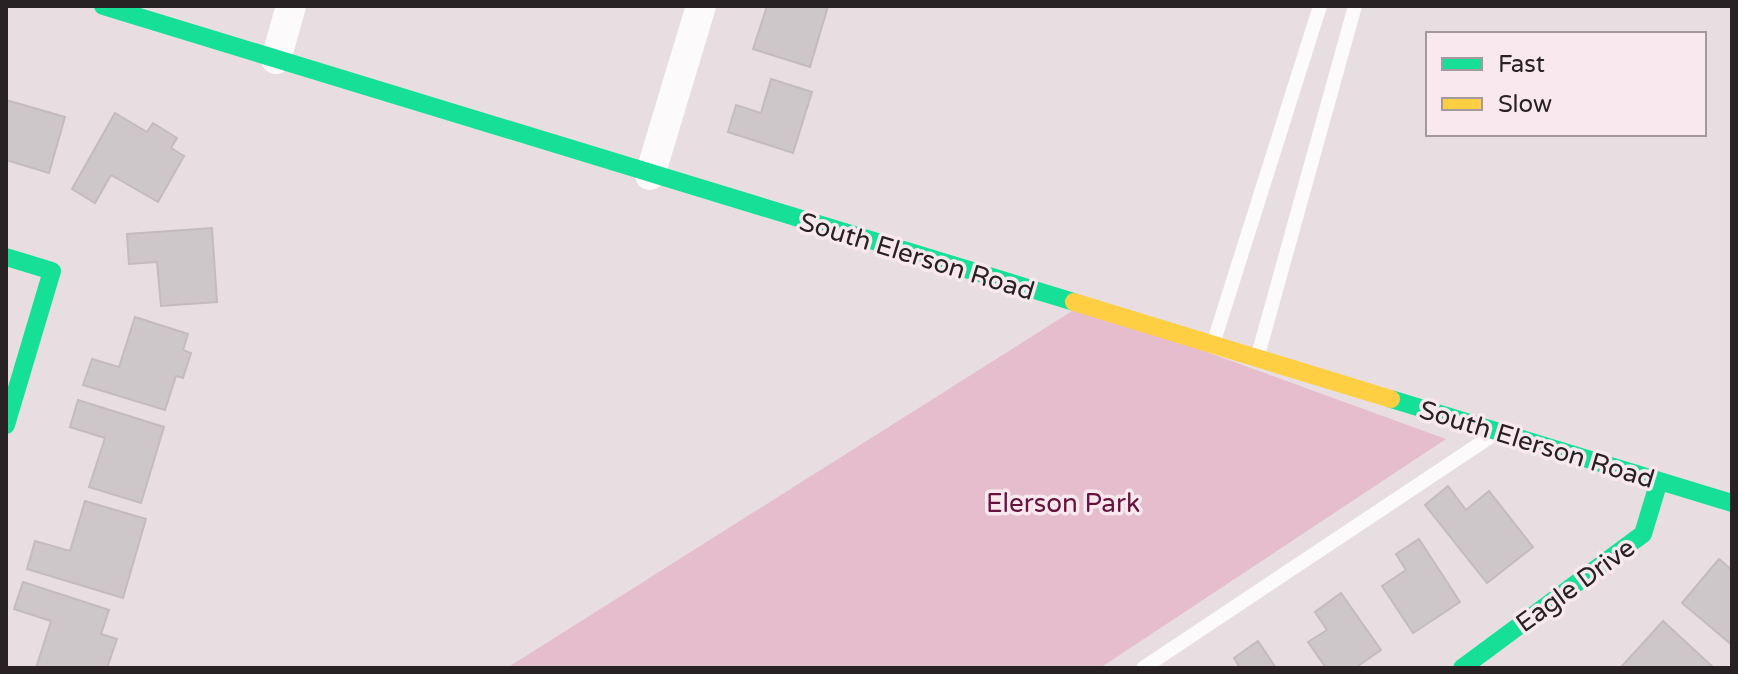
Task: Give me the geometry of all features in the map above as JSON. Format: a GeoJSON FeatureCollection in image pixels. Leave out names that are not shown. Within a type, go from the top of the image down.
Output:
{"type":"FeatureCollection","features":[{"type":"Feature","properties":{"kind":"street","name":"South Elerson Road"},"geometry":{"type":"LineString","coordinates":[[103,6],[1732,503]]}},
{"type":"Feature","properties":{"kind":"street"},"geometry":{"type":"LineString","coordinates":[[276,59],[291,6]]}},
{"type":"Feature","properties":{"kind":"street"},"geometry":{"type":"LineString","coordinates":[[650,175],[701,6]]}},
{"type":"Feature","properties":{"kind":"street"},"geometry":{"type":"LineString","coordinates":[[6,257],[52,271],[6,425]]}},
{"type":"Feature","properties":{"kind":"street","name":"Eagle Drive"},"geometry":{"type":"LineString","coordinates":[[1462,668],[1643,534],[1659,481]]}},
{"type":"Feature","properties":{"kind":"lane"},"geometry":{"type":"LineString","coordinates":[[1213,345],[1320,6]]}},
{"type":"Feature","properties":{"kind":"lane"},"geometry":{"type":"LineString","coordinates":[[1257,359],[1355,6]]}},
{"type":"Feature","properties":{"kind":"lane"},"geometry":{"type":"LineString","coordinates":[[1143,668],[1497,432]]}},
{"type":"Feature","properties":{"kind":"green space","name":"Elerson Park"},"geometry":{"type":"Polygon","coordinates":[[[1080,306],[1446,439],[1100,668],[507,668],[1080,306]]]}},
{"type":"Feature","properties":{"kind":"building"},"geometry":{"type":"Polygon","coordinates":[[[767,6],[828,6],[810,67],[753,49],[767,6]]]}},
{"type":"Feature","properties":{"kind":"building"},"geometry":{"type":"Polygon","coordinates":[[[771,79],[812,92],[793,153],[728,132],[736,105],[761,113],[771,79]]]}},
{"type":"Feature","properties":{"kind":"building"},"geometry":{"type":"Polygon","coordinates":[[[6,100],[65,117],[49,173],[6,160],[6,100]]]}},
{"type":"Feature","properties":{"kind":"building"},"geometry":{"type":"Polygon","coordinates":[[[115,113],[147,132],[153,123],[177,138],[171,148],[184,156],[158,202],[111,175],[95,203],[72,189],[115,113]]]}},
{"type":"Feature","properties":{"kind":"building"},"geometry":{"type":"Polygon","coordinates":[[[212,228],[217,302],[161,306],[157,262],[129,264],[127,234],[212,228]]]}},
{"type":"Feature","properties":{"kind":"building"},"geometry":{"type":"Polygon","coordinates":[[[135,317],[188,334],[183,350],[191,353],[183,378],[176,376],[165,410],[83,385],[92,359],[119,367],[135,317]]]}},
{"type":"Feature","properties":{"kind":"building"},"geometry":{"type":"Polygon","coordinates":[[[78,400],[164,427],[141,503],[89,487],[105,438],[70,427],[78,400]]]}},
{"type":"Feature","properties":{"kind":"building"},"geometry":{"type":"Polygon","coordinates":[[[1448,486],[1466,510],[1489,491],[1533,547],[1487,583],[1425,505],[1448,486]]]}},
{"type":"Feature","properties":{"kind":"building"},"geometry":{"type":"Polygon","coordinates":[[[85,501],[146,519],[123,598],[27,569],[35,541],[70,551],[85,501]]]}},
{"type":"Feature","properties":{"kind":"building"},"geometry":{"type":"Polygon","coordinates":[[[1419,539],[1460,602],[1413,633],[1382,586],[1406,570],[1396,554],[1419,539]]]}},
{"type":"Feature","properties":{"kind":"building"},"geometry":{"type":"Polygon","coordinates":[[[1719,559],[1732,570],[1732,645],[1682,603],[1719,559]]]}},
{"type":"Feature","properties":{"kind":"building"},"geometry":{"type":"Polygon","coordinates":[[[23,582],[109,610],[101,634],[117,639],[107,668],[36,668],[51,621],[14,609],[23,582]]]}},
{"type":"Feature","properties":{"kind":"building"},"geometry":{"type":"Polygon","coordinates":[[[1341,593],[1381,650],[1355,668],[1326,668],[1308,642],[1327,630],[1315,612],[1341,593]]]}},
{"type":"Feature","properties":{"kind":"building"},"geometry":{"type":"Polygon","coordinates":[[[1663,621],[1714,668],[1622,666],[1663,621]]]}},
{"type":"Feature","properties":{"kind":"building"},"geometry":{"type":"Polygon","coordinates":[[[1258,641],[1276,668],[1240,668],[1234,658],[1258,641]]]}},
{"type":"Feature","properties":{"kind":"traffic: fast"},"geometry":{"type":"LineString","coordinates":[[103,6],[1074,302]]}},
{"type":"Feature","properties":{"kind":"traffic: fast"},"geometry":{"type":"LineString","coordinates":[[6,257],[52,271],[6,425]]}},
{"type":"Feature","properties":{"kind":"traffic: fast"},"geometry":{"type":"LineString","coordinates":[[1391,399],[1732,503]]}},
{"type":"Feature","properties":{"kind":"traffic: fast"},"geometry":{"type":"LineString","coordinates":[[1462,668],[1643,534],[1659,481]]}},
{"type":"Feature","properties":{"kind":"traffic: slow"},"geometry":{"type":"LineString","coordinates":[[1074,302],[1391,399]]}}]}
